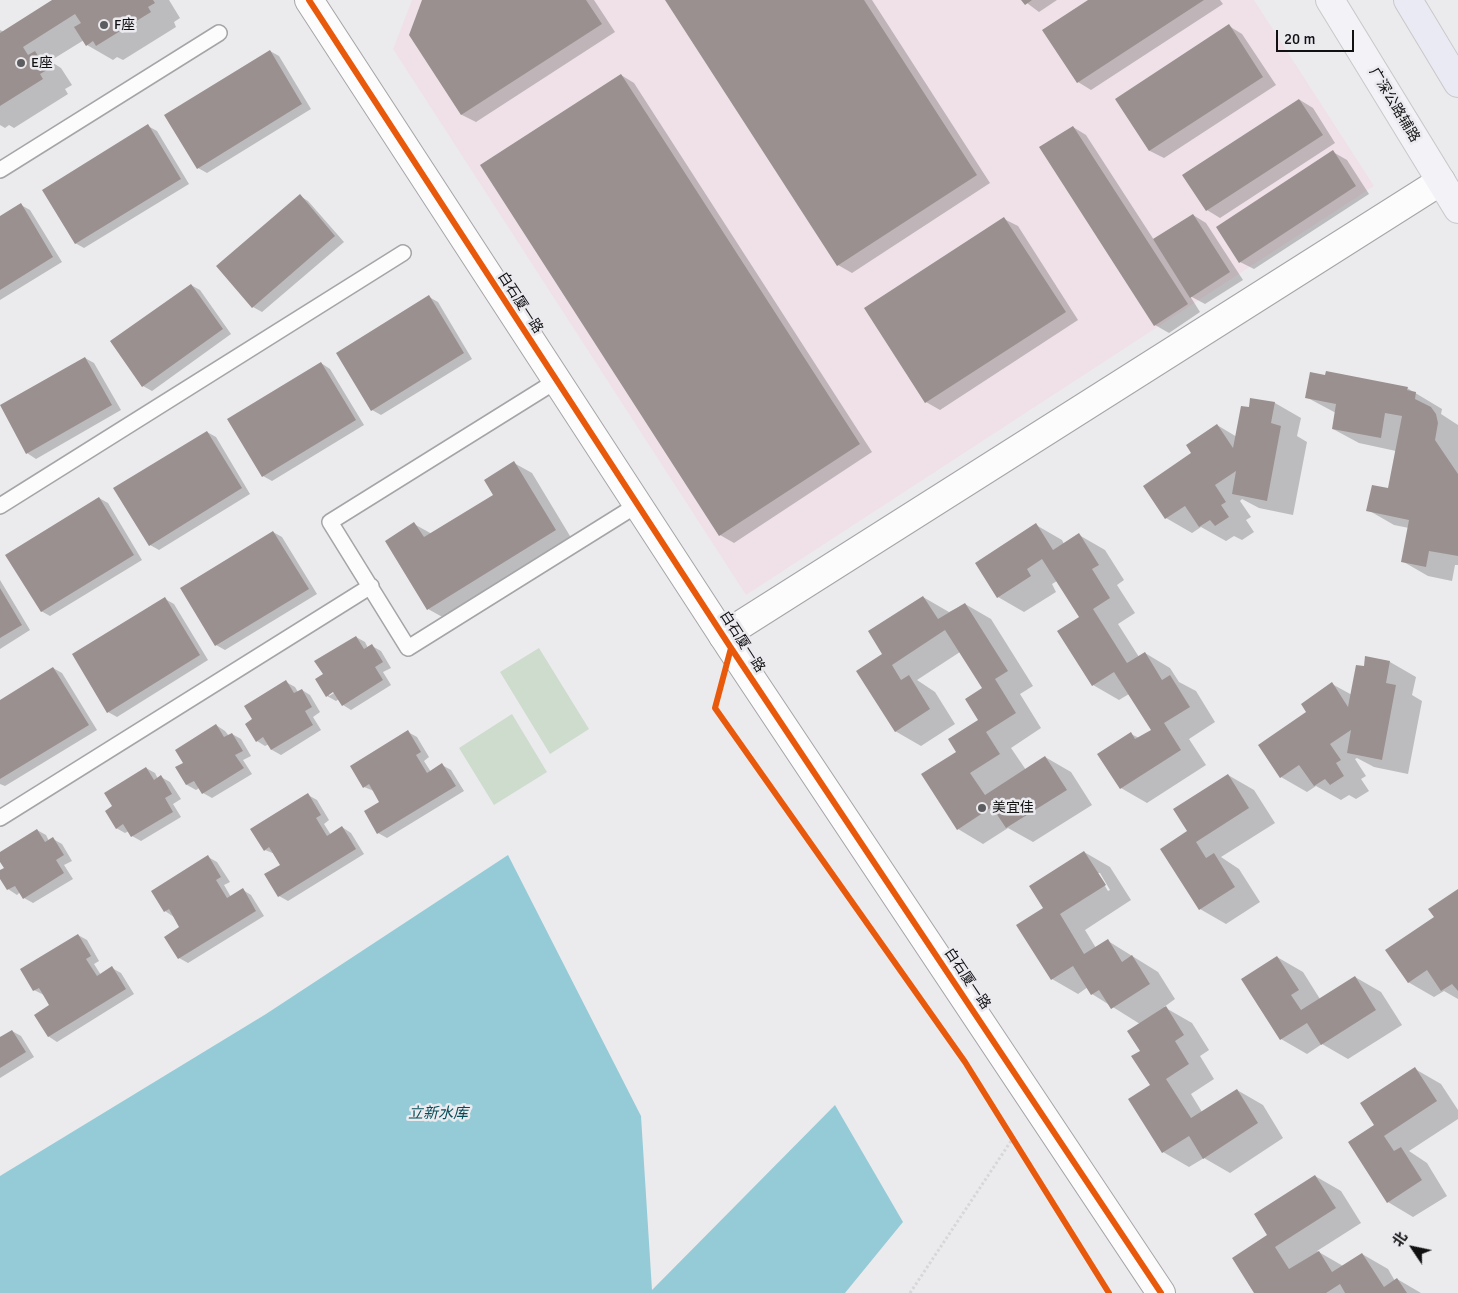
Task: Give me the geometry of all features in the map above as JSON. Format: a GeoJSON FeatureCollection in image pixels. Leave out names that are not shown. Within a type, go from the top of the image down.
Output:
{"type":"FeatureCollection","features":[{"type":"Feature","properties":{"kind":"highway"},"geometry":{"type":"LineString","coordinates":[[1408,0],[1458,83]]}},
{"type":"Feature","properties":{"kind":"main road","name":"广深公路辅路"},"geometry":{"type":"LineString","coordinates":[[1330,0],[1458,210]]}},
{"type":"Feature","properties":{"kind":"street","name":"白石厦一路"},"geometry":{"type":"LineString","coordinates":[[309,0],[723,636],[1161,1293]]}},
{"type":"Feature","properties":{"kind":"street"},"geometry":{"type":"LineString","coordinates":[[723,636],[1441,182]]}},
{"type":"Feature","properties":{"kind":"lane"},"geometry":{"type":"LineString","coordinates":[[0,170],[219,33]]}},
{"type":"Feature","properties":{"kind":"lane"},"geometry":{"type":"LineString","coordinates":[[0,506],[404,254]]}},
{"type":"Feature","properties":{"kind":"lane"},"geometry":{"type":"LineString","coordinates":[[556,381],[330,522],[408,648],[637,505]]}},
{"type":"Feature","properties":{"kind":"lane"},"geometry":{"type":"LineString","coordinates":[[0,818],[370,586]]}},
{"type":"Feature","properties":{"kind":"path"},"geometry":{"type":"LineString","coordinates":[[1008,1131],[1018,1147]]}},
{"type":"Feature","properties":{"kind":"path"},"geometry":{"type":"LineString","coordinates":[[910,1293],[1013,1138]]}},
{"type":"Feature","properties":{"kind":"shaded area"},"geometry":{"type":"Polygon","coordinates":[[[412,0],[1254,0],[1374,186],[746,595],[393,49],[412,0]]]}},
{"type":"Feature","properties":{"kind":"green space"},"geometry":{"type":"Polygon","coordinates":[[[539,648],[589,729],[550,754],[500,672],[539,648]]]}},
{"type":"Feature","properties":{"kind":"green space"},"geometry":{"type":"Polygon","coordinates":[[[512,714],[547,772],[494,805],[459,748],[512,714]]]}},
{"type":"Feature","properties":{"kind":"water","name":"立新水库"},"geometry":{"type":"Polygon","coordinates":[[[508,855],[641,1116],[652,1290],[835,1105],[903,1222],[845,1293],[0,1293],[0,1176],[266,1014],[508,855]]]}},
{"type":"Feature","properties":{"kind":"building"},"geometry":{"type":"Polygon","coordinates":[[[52,0],[153,0],[155,3],[148,7],[151,12],[96,46],[93,41],[86,46],[74,27],[81,23],[75,14],[23,47],[28,55],[35,51],[47,70],[40,74],[43,79],[0,106],[0,33],[52,0]]]}},
{"type":"Feature","properties":{"kind":"building"},"geometry":{"type":"Polygon","coordinates":[[[422,0],[586,0],[602,24],[461,115],[409,35],[422,0]]]}},
{"type":"Feature","properties":{"kind":"building"},"geometry":{"type":"Polygon","coordinates":[[[665,0],[864,0],[977,175],[837,266],[665,0]]]}},
{"type":"Feature","properties":{"kind":"building"},"geometry":{"type":"Polygon","coordinates":[[[1021,0],[1032,0],[1025,5],[1021,0]]]}},
{"type":"Feature","properties":{"kind":"building"},"geometry":{"type":"Polygon","coordinates":[[[1088,0],[1204,0],[1077,83],[1042,30],[1088,0]]]}},
{"type":"Feature","properties":{"kind":"building"},"geometry":{"type":"Polygon","coordinates":[[[1229,24],[1263,77],[1149,151],[1115,99],[1229,24]]]}},
{"type":"Feature","properties":{"kind":"building"},"geometry":{"type":"Polygon","coordinates":[[[270,50],[302,104],[197,169],[164,115],[270,50]]]}},
{"type":"Feature","properties":{"kind":"building"},"geometry":{"type":"Polygon","coordinates":[[[621,74],[860,444],[719,536],[480,165],[621,74]]]}},
{"type":"Feature","properties":{"kind":"building"},"geometry":{"type":"Polygon","coordinates":[[[1299,99],[1323,135],[1206,211],[1182,175],[1299,99]]]}},
{"type":"Feature","properties":{"kind":"building"},"geometry":{"type":"Polygon","coordinates":[[[148,124],[181,179],[75,244],[42,190],[148,124]]]}},
{"type":"Feature","properties":{"kind":"building"},"geometry":{"type":"Polygon","coordinates":[[[1073,126],[1188,304],[1154,326],[1039,147],[1073,126]]]}},
{"type":"Feature","properties":{"kind":"building"},"geometry":{"type":"Polygon","coordinates":[[[1333,150],[1356,186],[1239,263],[1216,227],[1333,150]]]}},
{"type":"Feature","properties":{"kind":"building"},"geometry":{"type":"Polygon","coordinates":[[[300,194],[335,236],[252,308],[216,266],[300,194]]]}},
{"type":"Feature","properties":{"kind":"building"},"geometry":{"type":"Polygon","coordinates":[[[21,203],[53,257],[0,290],[0,216],[21,203]]]}},
{"type":"Feature","properties":{"kind":"building"},"geometry":{"type":"Polygon","coordinates":[[[1193,214],[1230,272],[1190,298],[1153,239],[1193,214]]]}},
{"type":"Feature","properties":{"kind":"building"},"geometry":{"type":"Polygon","coordinates":[[[1004,217],[1066,312],[925,403],[864,308],[1004,217]]]}},
{"type":"Feature","properties":{"kind":"building"},"geometry":{"type":"Polygon","coordinates":[[[191,284],[223,329],[142,387],[110,341],[191,284]]]}},
{"type":"Feature","properties":{"kind":"building"},"geometry":{"type":"Polygon","coordinates":[[[429,295],[464,353],[371,411],[336,353],[429,295]]]}},
{"type":"Feature","properties":{"kind":"building"},"geometry":{"type":"Polygon","coordinates":[[[85,357],[112,405],[26,454],[0,405],[85,357]]]}},
{"type":"Feature","properties":{"kind":"building"},"geometry":{"type":"Polygon","coordinates":[[[321,362],[356,420],[262,477],[227,419],[321,362]]]}},
{"type":"Feature","properties":{"kind":"building"},"geometry":{"type":"Polygon","coordinates":[[[1326,371],[1408,387],[1407,390],[1416,392],[1415,399],[1431,407],[1436,414],[1438,423],[1435,440],[1458,474],[1458,556],[1429,551],[1426,567],[1401,562],[1409,520],[1366,511],[1372,485],[1388,488],[1402,416],[1385,413],[1381,438],[1332,429],[1336,404],[1305,398],[1310,372],[1325,375],[1326,371]]]}},
{"type":"Feature","properties":{"kind":"building"},"geometry":{"type":"Polygon","coordinates":[[[1250,398],[1275,402],[1271,423],[1281,426],[1267,501],[1232,494],[1236,471],[1215,485],[1226,502],[1221,505],[1229,517],[1215,526],[1210,520],[1199,527],[1185,506],[1165,519],[1143,486],[1191,453],[1186,445],[1217,424],[1233,448],[1241,406],[1249,407],[1250,398]]]}},
{"type":"Feature","properties":{"kind":"building"},"geometry":{"type":"Polygon","coordinates":[[[207,431],[242,488],[149,546],[113,488],[207,431]]]}},
{"type":"Feature","properties":{"kind":"building"},"geometry":{"type":"Polygon","coordinates":[[[514,461],[556,530],[427,610],[385,541],[414,522],[424,537],[493,495],[484,480],[514,461]]]}},
{"type":"Feature","properties":{"kind":"building"},"geometry":{"type":"Polygon","coordinates":[[[99,497],[134,555],[41,612],[5,555],[99,497]]]}},
{"type":"Feature","properties":{"kind":"building"},"geometry":{"type":"Polygon","coordinates":[[[1036,523],[1053,550],[1079,533],[1099,565],[1092,569],[1110,598],[1093,609],[1127,663],[1145,652],[1162,680],[1170,675],[1190,707],[1164,723],[1181,750],[1120,789],[1097,754],[1131,732],[1135,739],[1151,730],[1114,672],[1092,686],[1057,631],[1079,617],[1042,559],[1027,569],[1031,576],[997,598],[975,563],[1036,523]]]}},
{"type":"Feature","properties":{"kind":"building"},"geometry":{"type":"Polygon","coordinates":[[[273,531],[309,589],[215,646],[180,588],[273,531]]]}},
{"type":"Feature","properties":{"kind":"building"},"geometry":{"type":"Polygon","coordinates":[[[0,588],[22,625],[0,638],[0,588]]]}},
{"type":"Feature","properties":{"kind":"building"},"geometry":{"type":"Polygon","coordinates":[[[923,596],[938,619],[965,603],[1008,671],[995,679],[1016,713],[986,732],[1000,754],[970,773],[985,795],[1045,756],[1067,790],[1006,828],[992,807],[957,830],[921,774],[956,752],[948,739],[978,720],[965,699],[982,688],[945,630],[892,665],[901,680],[909,675],[930,709],[895,732],[856,671],[882,654],[868,631],[923,596]]]}},
{"type":"Feature","properties":{"kind":"building"},"geometry":{"type":"Polygon","coordinates":[[[165,597],[200,655],[107,713],[72,654],[165,597]]]}},
{"type":"Feature","properties":{"kind":"building"},"geometry":{"type":"Polygon","coordinates":[[[356,636],[364,649],[372,644],[383,662],[375,667],[383,680],[342,706],[333,692],[326,697],[315,679],[323,674],[314,661],[356,636]]]}},
{"type":"Feature","properties":{"kind":"building"},"geometry":{"type":"Polygon","coordinates":[[[1365,656],[1390,661],[1386,683],[1396,685],[1382,760],[1347,753],[1351,730],[1330,744],[1341,760],[1336,763],[1344,776],[1330,785],[1325,779],[1314,786],[1299,765],[1280,778],[1258,745],[1306,712],[1301,704],[1332,682],[1348,707],[1356,665],[1364,666],[1365,656]]]}},
{"type":"Feature","properties":{"kind":"building"},"geometry":{"type":"Polygon","coordinates":[[[53,667],[89,725],[0,779],[0,700],[53,667]]]}},
{"type":"Feature","properties":{"kind":"building"},"geometry":{"type":"Polygon","coordinates":[[[286,680],[294,693],[302,689],[312,707],[305,711],[313,725],[271,750],[263,737],[256,742],[245,724],[252,719],[244,706],[286,680]]]}},
{"type":"Feature","properties":{"kind":"building"},"geometry":{"type":"Polygon","coordinates":[[[216,724],[224,737],[232,733],[243,751],[235,755],[244,768],[202,794],[194,781],[186,785],[175,767],[183,763],[175,750],[216,724]]]}},
{"type":"Feature","properties":{"kind":"building"},"geometry":{"type":"Polygon","coordinates":[[[408,730],[421,752],[416,755],[427,773],[442,763],[456,786],[377,834],[364,811],[379,802],[369,784],[363,788],[350,766],[408,730]]]}},
{"type":"Feature","properties":{"kind":"building"},"geometry":{"type":"Polygon","coordinates":[[[146,767],[154,780],[161,775],[172,794],[165,798],[173,812],[131,837],[123,824],[116,829],[105,811],[112,806],[104,793],[146,767]]]}},
{"type":"Feature","properties":{"kind":"building"},"geometry":{"type":"Polygon","coordinates":[[[1228,774],[1249,808],[1196,842],[1206,858],[1214,853],[1235,887],[1199,910],[1160,849],[1187,831],[1173,809],[1228,774]]]}},
{"type":"Feature","properties":{"kind":"building"},"geometry":{"type":"Polygon","coordinates":[[[308,793],[321,815],[316,818],[327,836],[342,826],[356,849],[278,897],[264,874],[280,865],[269,847],[264,851],[250,829],[308,793]]]}},
{"type":"Feature","properties":{"kind":"building"},"geometry":{"type":"Polygon","coordinates":[[[37,829],[45,842],[53,837],[64,855],[56,860],[64,873],[23,899],[15,886],[7,890],[0,879],[0,870],[4,868],[0,862],[0,852],[37,829]]]}},
{"type":"Feature","properties":{"kind":"building"},"geometry":{"type":"Polygon","coordinates":[[[1084,851],[1106,885],[1060,914],[1084,954],[1108,939],[1122,962],[1132,955],[1150,984],[1111,1009],[1099,990],[1091,995],[1073,966],[1051,980],[1016,925],[1043,908],[1029,886],[1084,851]]]}},
{"type":"Feature","properties":{"kind":"building"},"geometry":{"type":"Polygon","coordinates":[[[208,855],[221,877],[216,880],[227,898],[243,888],[256,911],[178,959],[164,937],[179,927],[169,909],[164,912],[151,891],[208,855]]]}},
{"type":"Feature","properties":{"kind":"building"},"geometry":{"type":"Polygon","coordinates":[[[1458,889],[1458,991],[1452,984],[1441,991],[1427,970],[1408,983],[1385,950],[1434,917],[1428,909],[1458,889]]]}},
{"type":"Feature","properties":{"kind":"building"},"geometry":{"type":"Polygon","coordinates":[[[78,934],[91,956],[86,959],[97,976],[112,966],[126,989],[48,1037],[34,1015],[49,1005],[39,988],[33,991],[20,969],[78,934]]]}},
{"type":"Feature","properties":{"kind":"building"},"geometry":{"type":"Polygon","coordinates":[[[1277,956],[1299,990],[1291,995],[1301,1010],[1355,976],[1376,1010],[1321,1045],[1307,1023],[1280,1040],[1241,979],[1277,956]]]}},
{"type":"Feature","properties":{"kind":"building"},"geometry":{"type":"Polygon","coordinates":[[[1166,1006],[1184,1035],[1175,1041],[1189,1064],[1166,1079],[1191,1118],[1237,1089],[1258,1123],[1203,1159],[1189,1136],[1162,1153],[1128,1099],[1150,1085],[1131,1056],[1140,1051],[1127,1031],[1166,1006]]]}},
{"type":"Feature","properties":{"kind":"building"},"geometry":{"type":"Polygon","coordinates":[[[12,1030],[26,1052],[0,1068],[0,1037],[12,1030]]]}},
{"type":"Feature","properties":{"kind":"building"},"geometry":{"type":"Polygon","coordinates":[[[1415,1067],[1437,1101],[1384,1136],[1394,1151],[1401,1147],[1422,1180],[1387,1203],[1348,1142],[1374,1125],[1360,1103],[1415,1067]]]}},
{"type":"Feature","properties":{"kind":"building"},"geometry":{"type":"Polygon","coordinates":[[[1315,1175],[1336,1208],[1275,1247],[1289,1269],[1319,1251],[1332,1272],[1362,1253],[1384,1287],[1397,1278],[1407,1293],[1345,1293],[1340,1284],[1326,1293],[1254,1293],[1232,1258],[1267,1235],[1254,1214],[1315,1175]]]}},
{"type":"Feature","properties":{"kind":"cycle path"},"geometry":{"type":"LineString","coordinates":[[309,0],[731,648],[1161,1293]]}},
{"type":"Feature","properties":{"kind":"cycle path"},"geometry":{"type":"LineString","coordinates":[[731,648],[715,708],[965,1062],[1109,1293]]}},
{"type":"Feature","properties":{"kind":"place","name":"F座"},"geometry":{"type":"Point","coordinates":[104,25]}},
{"type":"Feature","properties":{"kind":"place","name":"E座"},"geometry":{"type":"Point","coordinates":[21,63]}},
{"type":"Feature","properties":{"kind":"place","name":"美宜佳"},"geometry":{"type":"Point","coordinates":[982,808]}}]}
